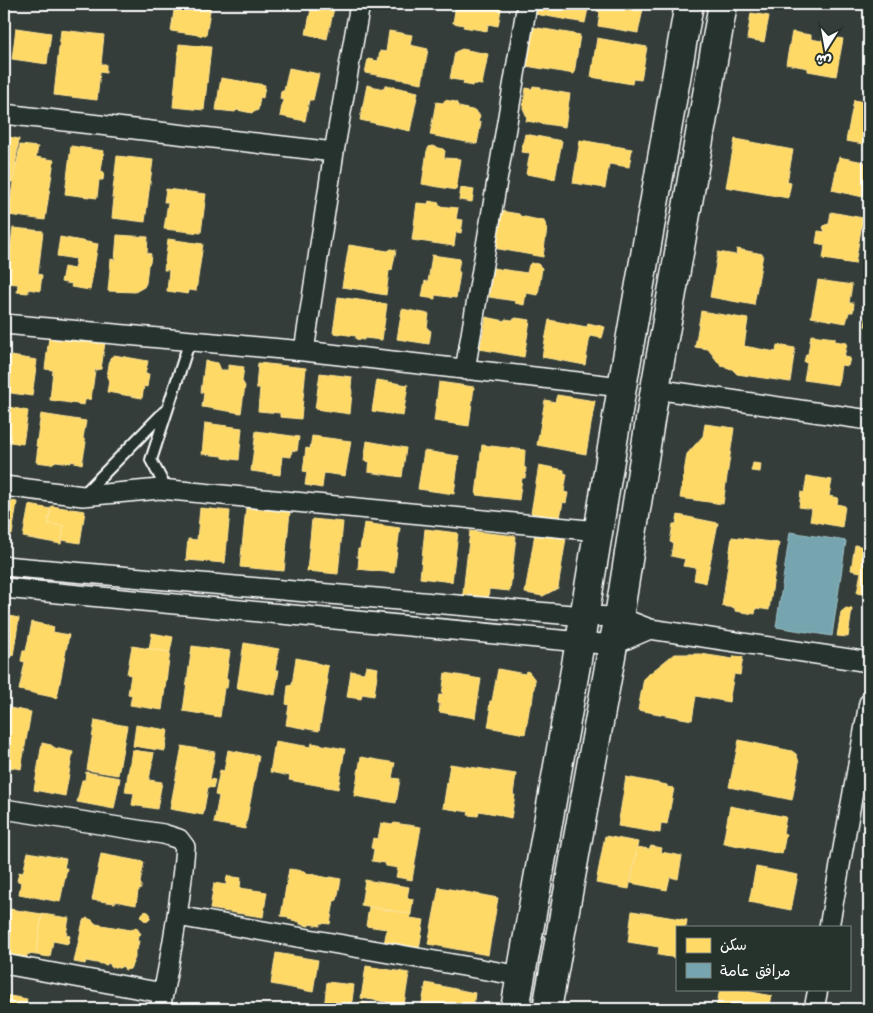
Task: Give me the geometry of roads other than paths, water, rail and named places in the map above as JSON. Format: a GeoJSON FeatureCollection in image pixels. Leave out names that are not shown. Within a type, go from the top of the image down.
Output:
{"type":"FeatureCollection","features":[{"type":"Feature","properties":{"kind":"street"},"geometry":{"type":"LineString","coordinates":[[304,351],[334,152],[360,4]]}},
{"type":"Feature","properties":{"kind":"street"},"geometry":{"type":"LineString","coordinates":[[465,370],[527,4]]}},
{"type":"Feature","properties":{"kind":"street"},"geometry":{"type":"LineString","coordinates":[[515,1009],[690,4]]}},
{"type":"Feature","properties":{"kind":"street"},"geometry":{"type":"LineString","coordinates":[[547,1009],[619,617],[655,389],[723,4]]}},
{"type":"Feature","properties":{"kind":"street"},"geometry":{"type":"LineString","coordinates":[[4,114],[334,152]]}},
{"type":"Feature","properties":{"kind":"street"},"geometry":{"type":"LineString","coordinates":[[4,324],[304,351],[622,387]]}},
{"type":"Feature","properties":{"kind":"street"},"geometry":{"type":"LineString","coordinates":[[655,389],[869,420]]}},
{"type":"Feature","properties":{"kind":"street"},"geometry":{"type":"LineString","coordinates":[[4,486],[83,496],[160,489],[598,531]]}},
{"type":"Feature","properties":{"kind":"street"},"geometry":{"type":"LineString","coordinates":[[4,566],[582,629],[613,645]]}},
{"type":"Feature","properties":{"kind":"street"},"geometry":{"type":"LineString","coordinates":[[4,588],[582,629],[619,617],[650,629],[869,662]]}},
{"type":"Feature","properties":{"kind":"street"},"geometry":{"type":"LineString","coordinates":[[613,645],[650,629]]}},
{"type":"Feature","properties":{"kind":"street"},"geometry":{"type":"LineString","coordinates":[[829,926],[869,703]]}},
{"type":"Feature","properties":{"kind":"street"},"geometry":{"type":"LineString","coordinates":[[4,809],[163,834],[179,839],[185,847],[177,916],[161,1001],[4,964]]}},
{"type":"Feature","properties":{"kind":"street"},"geometry":{"type":"LineString","coordinates":[[177,916],[521,976]]}},
{"type":"Feature","properties":{"kind":"street"},"geometry":{"type":"LineString","coordinates":[[814,1009],[818,990]]}},
{"type":"Feature","properties":{"kind":"lane"},"geometry":{"type":"LineString","coordinates":[[167,490],[151,460],[190,340]]}},
{"type":"Feature","properties":{"kind":"lane"},"geometry":{"type":"LineString","coordinates":[[83,496],[168,409]]}}]}
